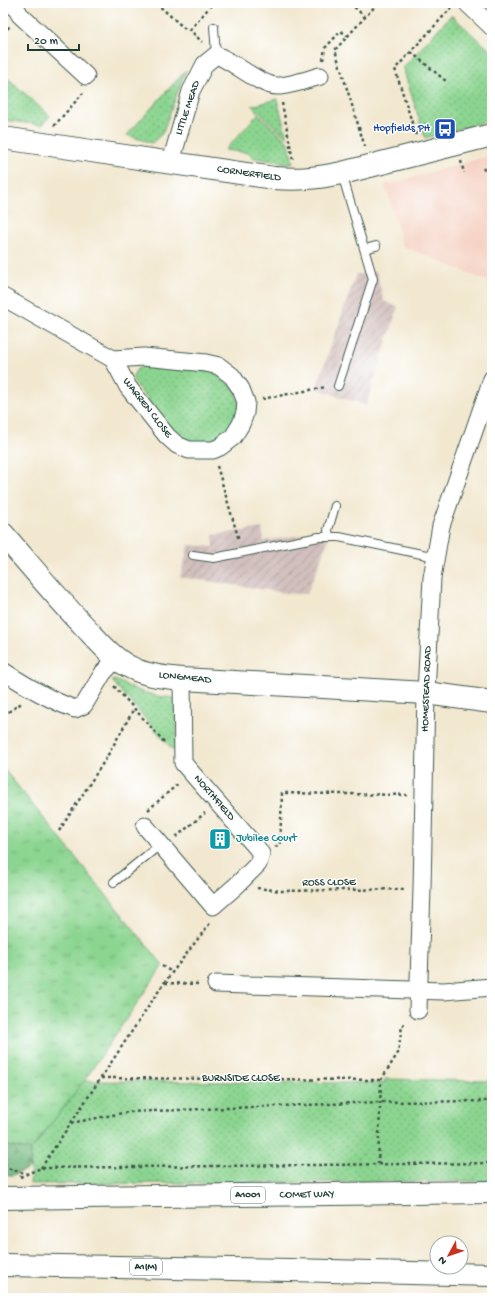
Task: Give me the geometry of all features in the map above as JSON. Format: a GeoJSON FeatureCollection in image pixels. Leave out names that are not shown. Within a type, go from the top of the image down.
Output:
{"type":"FeatureCollection","features":[{"type":"Feature","properties":{"kind":"main road","name":"CORNERFIELD"},"geometry":{"type":"LineString","coordinates":[[3,138],[296,180],[319,178],[342,173],[492,135]]}},
{"type":"Feature","properties":{"kind":"main road","name":"LONGMEAD"},"geometry":{"type":"LineString","coordinates":[[3,534],[70,611],[110,666],[182,679],[426,693],[492,702]]}},
{"type":"Feature","properties":{"kind":"main road","name":"COMET WAY"},"geometry":{"type":"LineString","coordinates":[[3,1198],[492,1192]]}},
{"type":"Feature","properties":{"kind":"main road","name":"A1(M)"},"geometry":{"type":"LineString","coordinates":[[3,1265],[492,1275]]}},
{"type":"Feature","properties":{"kind":"street"},"geometry":{"type":"LineString","coordinates":[[13,3],[20,16],[86,76]]}},
{"type":"Feature","properties":{"kind":"street"},"geometry":{"type":"LineString","coordinates":[[467,3],[492,27]]}},
{"type":"Feature","properties":{"kind":"street"},"geometry":{"type":"LineString","coordinates":[[216,55],[225,58],[268,85],[279,87],[320,76]]}},
{"type":"Feature","properties":{"kind":"street","name":"LITTLE MEAD"},"geometry":{"type":"LineString","coordinates":[[171,162],[191,91],[205,64],[216,55]]}},
{"type":"Feature","properties":{"kind":"street"},"geometry":{"type":"LineString","coordinates":[[3,297],[113,359],[144,357],[206,363],[219,366],[232,376],[241,389],[246,402],[245,413],[241,424],[233,437],[220,447],[213,450]]}},
{"type":"Feature","properties":{"kind":"street","name":"WARREN CLOSE"},"geometry":{"type":"LineString","coordinates":[[113,359],[128,387],[167,436],[177,445],[188,450],[213,450]]}},
{"type":"Feature","properties":{"kind":"street","name":"HOMESTEAD ROAD"},"geometry":{"type":"LineString","coordinates":[[418,1010],[426,693],[432,578],[441,526],[488,406],[492,379]]}},
{"type":"Feature","properties":{"kind":"street"},"geometry":{"type":"LineString","coordinates":[[3,671],[27,687],[64,705],[75,708],[84,705],[110,666]]}},
{"type":"Feature","properties":{"kind":"street"},"geometry":{"type":"LineString","coordinates":[[182,679],[187,768]]}},
{"type":"Feature","properties":{"kind":"street","name":"NORTHFIELD"},"geometry":{"type":"LineString","coordinates":[[187,768],[261,854]]}},
{"type":"Feature","properties":{"kind":"street"},"geometry":{"type":"LineString","coordinates":[[145,826],[213,906],[258,864],[261,854]]}},
{"type":"Feature","properties":{"kind":"street"},"geometry":{"type":"LineString","coordinates":[[216,984],[444,991],[492,987]]}},
{"type":"Feature","properties":{"kind":"lane"},"geometry":{"type":"LineString","coordinates":[[214,27],[216,55]]}},
{"type":"Feature","properties":{"kind":"lane"},"geometry":{"type":"LineString","coordinates":[[338,386],[373,278],[342,173]]}},
{"type":"Feature","properties":{"kind":"lane"},"geometry":{"type":"LineString","coordinates":[[365,249],[376,246]]}},
{"type":"Feature","properties":{"kind":"lane"},"geometry":{"type":"LineString","coordinates":[[329,537],[328,530],[335,506]]}},
{"type":"Feature","properties":{"kind":"lane"},"geometry":{"type":"LineString","coordinates":[[193,555],[214,558],[319,537],[339,537],[436,557]]}},
{"type":"Feature","properties":{"kind":"lane"},"geometry":{"type":"LineString","coordinates":[[114,882],[162,846]]}},
{"type":"Feature","properties":{"kind":"path"},"geometry":{"type":"LineString","coordinates":[[156,3],[184,28],[190,30],[216,55]]}},
{"type":"Feature","properties":{"kind":"path"},"geometry":{"type":"LineString","coordinates":[[190,30],[213,3]]}},
{"type":"Feature","properties":{"kind":"path"},"geometry":{"type":"LineString","coordinates":[[350,3],[365,17]]}},
{"type":"Feature","properties":{"kind":"path"},"geometry":{"type":"LineString","coordinates":[[371,166],[334,50],[378,3]]}},
{"type":"Feature","properties":{"kind":"path"},"geometry":{"type":"LineString","coordinates":[[422,152],[395,69],[456,3]]}},
{"type":"Feature","properties":{"kind":"path"},"geometry":{"type":"LineString","coordinates":[[320,76],[325,48],[341,31],[347,36]]}},
{"type":"Feature","properties":{"kind":"path"},"geometry":{"type":"LineString","coordinates":[[411,52],[447,82]]}},
{"type":"Feature","properties":{"kind":"path"},"geometry":{"type":"LineString","coordinates":[[52,144],[52,129],[83,93],[86,76]]}},
{"type":"Feature","properties":{"kind":"path"},"geometry":{"type":"LineString","coordinates":[[279,87],[296,180]]}},
{"type":"Feature","properties":{"kind":"path"},"geometry":{"type":"LineString","coordinates":[[460,158],[464,172]]}},
{"type":"Feature","properties":{"kind":"path"},"geometry":{"type":"LineString","coordinates":[[483,168],[492,181]]}},
{"type":"Feature","properties":{"kind":"path"},"geometry":{"type":"LineString","coordinates":[[246,402],[325,387],[338,386]]}},
{"type":"Feature","properties":{"kind":"path"},"geometry":{"type":"LineString","coordinates":[[213,450],[243,552]]}},
{"type":"Feature","properties":{"kind":"path"},"geometry":{"type":"LineString","coordinates":[[110,666],[134,709],[187,768],[146,811],[145,826]]}},
{"type":"Feature","properties":{"kind":"path"},"geometry":{"type":"LineString","coordinates":[[60,831],[106,760],[134,709]]}},
{"type":"Feature","properties":{"kind":"path"},"geometry":{"type":"LineString","coordinates":[[261,854],[280,844],[282,793],[424,796]]}},
{"type":"Feature","properties":{"kind":"path"},"geometry":{"type":"LineString","coordinates":[[162,846],[217,802]]}},
{"type":"Feature","properties":{"kind":"path","name":"ROSS CLOSE"},"geometry":{"type":"LineString","coordinates":[[237,885],[281,892],[422,889]]}},
{"type":"Feature","properties":{"kind":"path"},"geometry":{"type":"LineString","coordinates":[[41,1168],[164,983],[213,920],[213,906]]}},
{"type":"Feature","properties":{"kind":"path"},"geometry":{"type":"LineString","coordinates":[[162,966],[172,972]]}},
{"type":"Feature","properties":{"kind":"path"},"geometry":{"type":"LineString","coordinates":[[164,983],[216,984]]}},
{"type":"Feature","properties":{"kind":"path"},"geometry":{"type":"LineString","coordinates":[[378,1164],[381,1080],[398,1053],[402,1026],[418,1010]]}},
{"type":"Feature","properties":{"kind":"path","name":"BURNSIDE CLOSE"},"geometry":{"type":"LineString","coordinates":[[101,1078],[381,1080]]}},
{"type":"Feature","properties":{"kind":"path"},"geometry":{"type":"LineString","coordinates":[[71,1123],[128,1112],[380,1102],[492,1101]]}},
{"type":"Feature","properties":{"kind":"path"},"geometry":{"type":"LineString","coordinates":[[18,1178],[41,1168],[492,1163]]}},
{"type":"Feature","properties":{"kind":"path"},"geometry":{"type":"LineString","coordinates":[[3,1167],[28,1174]]}},
{"type":"Feature","properties":{"kind":"shaded area"},"geometry":{"type":"Polygon","coordinates":[[[492,155],[492,283],[403,246],[385,185],[492,155]]]}},
{"type":"Feature","properties":{"kind":"shaded area"},"geometry":{"type":"Polygon","coordinates":[[[376,271],[384,301],[398,307],[366,405],[316,389],[356,274],[366,274],[376,271]]]}},
{"type":"Feature","properties":{"kind":"shaded area"},"geometry":{"type":"Polygon","coordinates":[[[262,528],[264,541],[332,530],[307,594],[293,594],[180,577],[189,545],[214,547],[213,535],[262,528]]]}},
{"type":"Feature","properties":{"kind":"green space"},"geometry":{"type":"Polygon","coordinates":[[[451,15],[492,52],[492,120],[425,138],[403,68],[451,15]]]}},
{"type":"Feature","properties":{"kind":"green space"},"geometry":{"type":"Polygon","coordinates":[[[186,70],[162,134],[152,143],[127,135],[186,70]]]}},
{"type":"Feature","properties":{"kind":"green space"},"geometry":{"type":"Polygon","coordinates":[[[3,74],[50,116],[42,125],[3,120],[3,74]]]}},
{"type":"Feature","properties":{"kind":"green space"},"geometry":{"type":"Polygon","coordinates":[[[277,99],[287,138],[252,106],[277,99]]]}},
{"type":"Feature","properties":{"kind":"green space"},"geometry":{"type":"Polygon","coordinates":[[[258,114],[289,143],[293,164],[254,158],[249,153],[225,150],[258,114]]]}},
{"type":"Feature","properties":{"kind":"green space"},"geometry":{"type":"Polygon","coordinates":[[[145,365],[211,369],[235,389],[239,405],[235,419],[228,433],[217,441],[200,444],[185,441],[173,433],[135,384],[132,377],[137,369],[145,365]]]}},
{"type":"Feature","properties":{"kind":"green space"},"geometry":{"type":"Polygon","coordinates":[[[115,680],[139,691],[157,696],[175,698],[178,752],[174,751],[112,681],[115,680]]]}},
{"type":"Feature","properties":{"kind":"green space"},"geometry":{"type":"Polygon","coordinates":[[[3,768],[163,965],[84,1081],[31,1150],[3,1145],[3,768]]]}},
{"type":"Feature","properties":{"kind":"green space"},"geometry":{"type":"Polygon","coordinates":[[[385,1079],[492,1081],[492,1181],[30,1184],[31,1150],[84,1081],[384,1083],[385,1079]]]}},
{"type":"Feature","properties":{"kind":"green space"},"geometry":{"type":"Polygon","coordinates":[[[3,1145],[31,1150],[30,1168],[13,1175],[3,1175],[3,1145]]]}},
{"type":"Feature","properties":{"kind":"place","name":"Hopfields PH"},"geometry":{"type":"Point","coordinates":[445,129]}},
{"type":"Feature","properties":{"kind":"place","name":"Jubilee Court"},"geometry":{"type":"Point","coordinates":[220,839]}}]}
